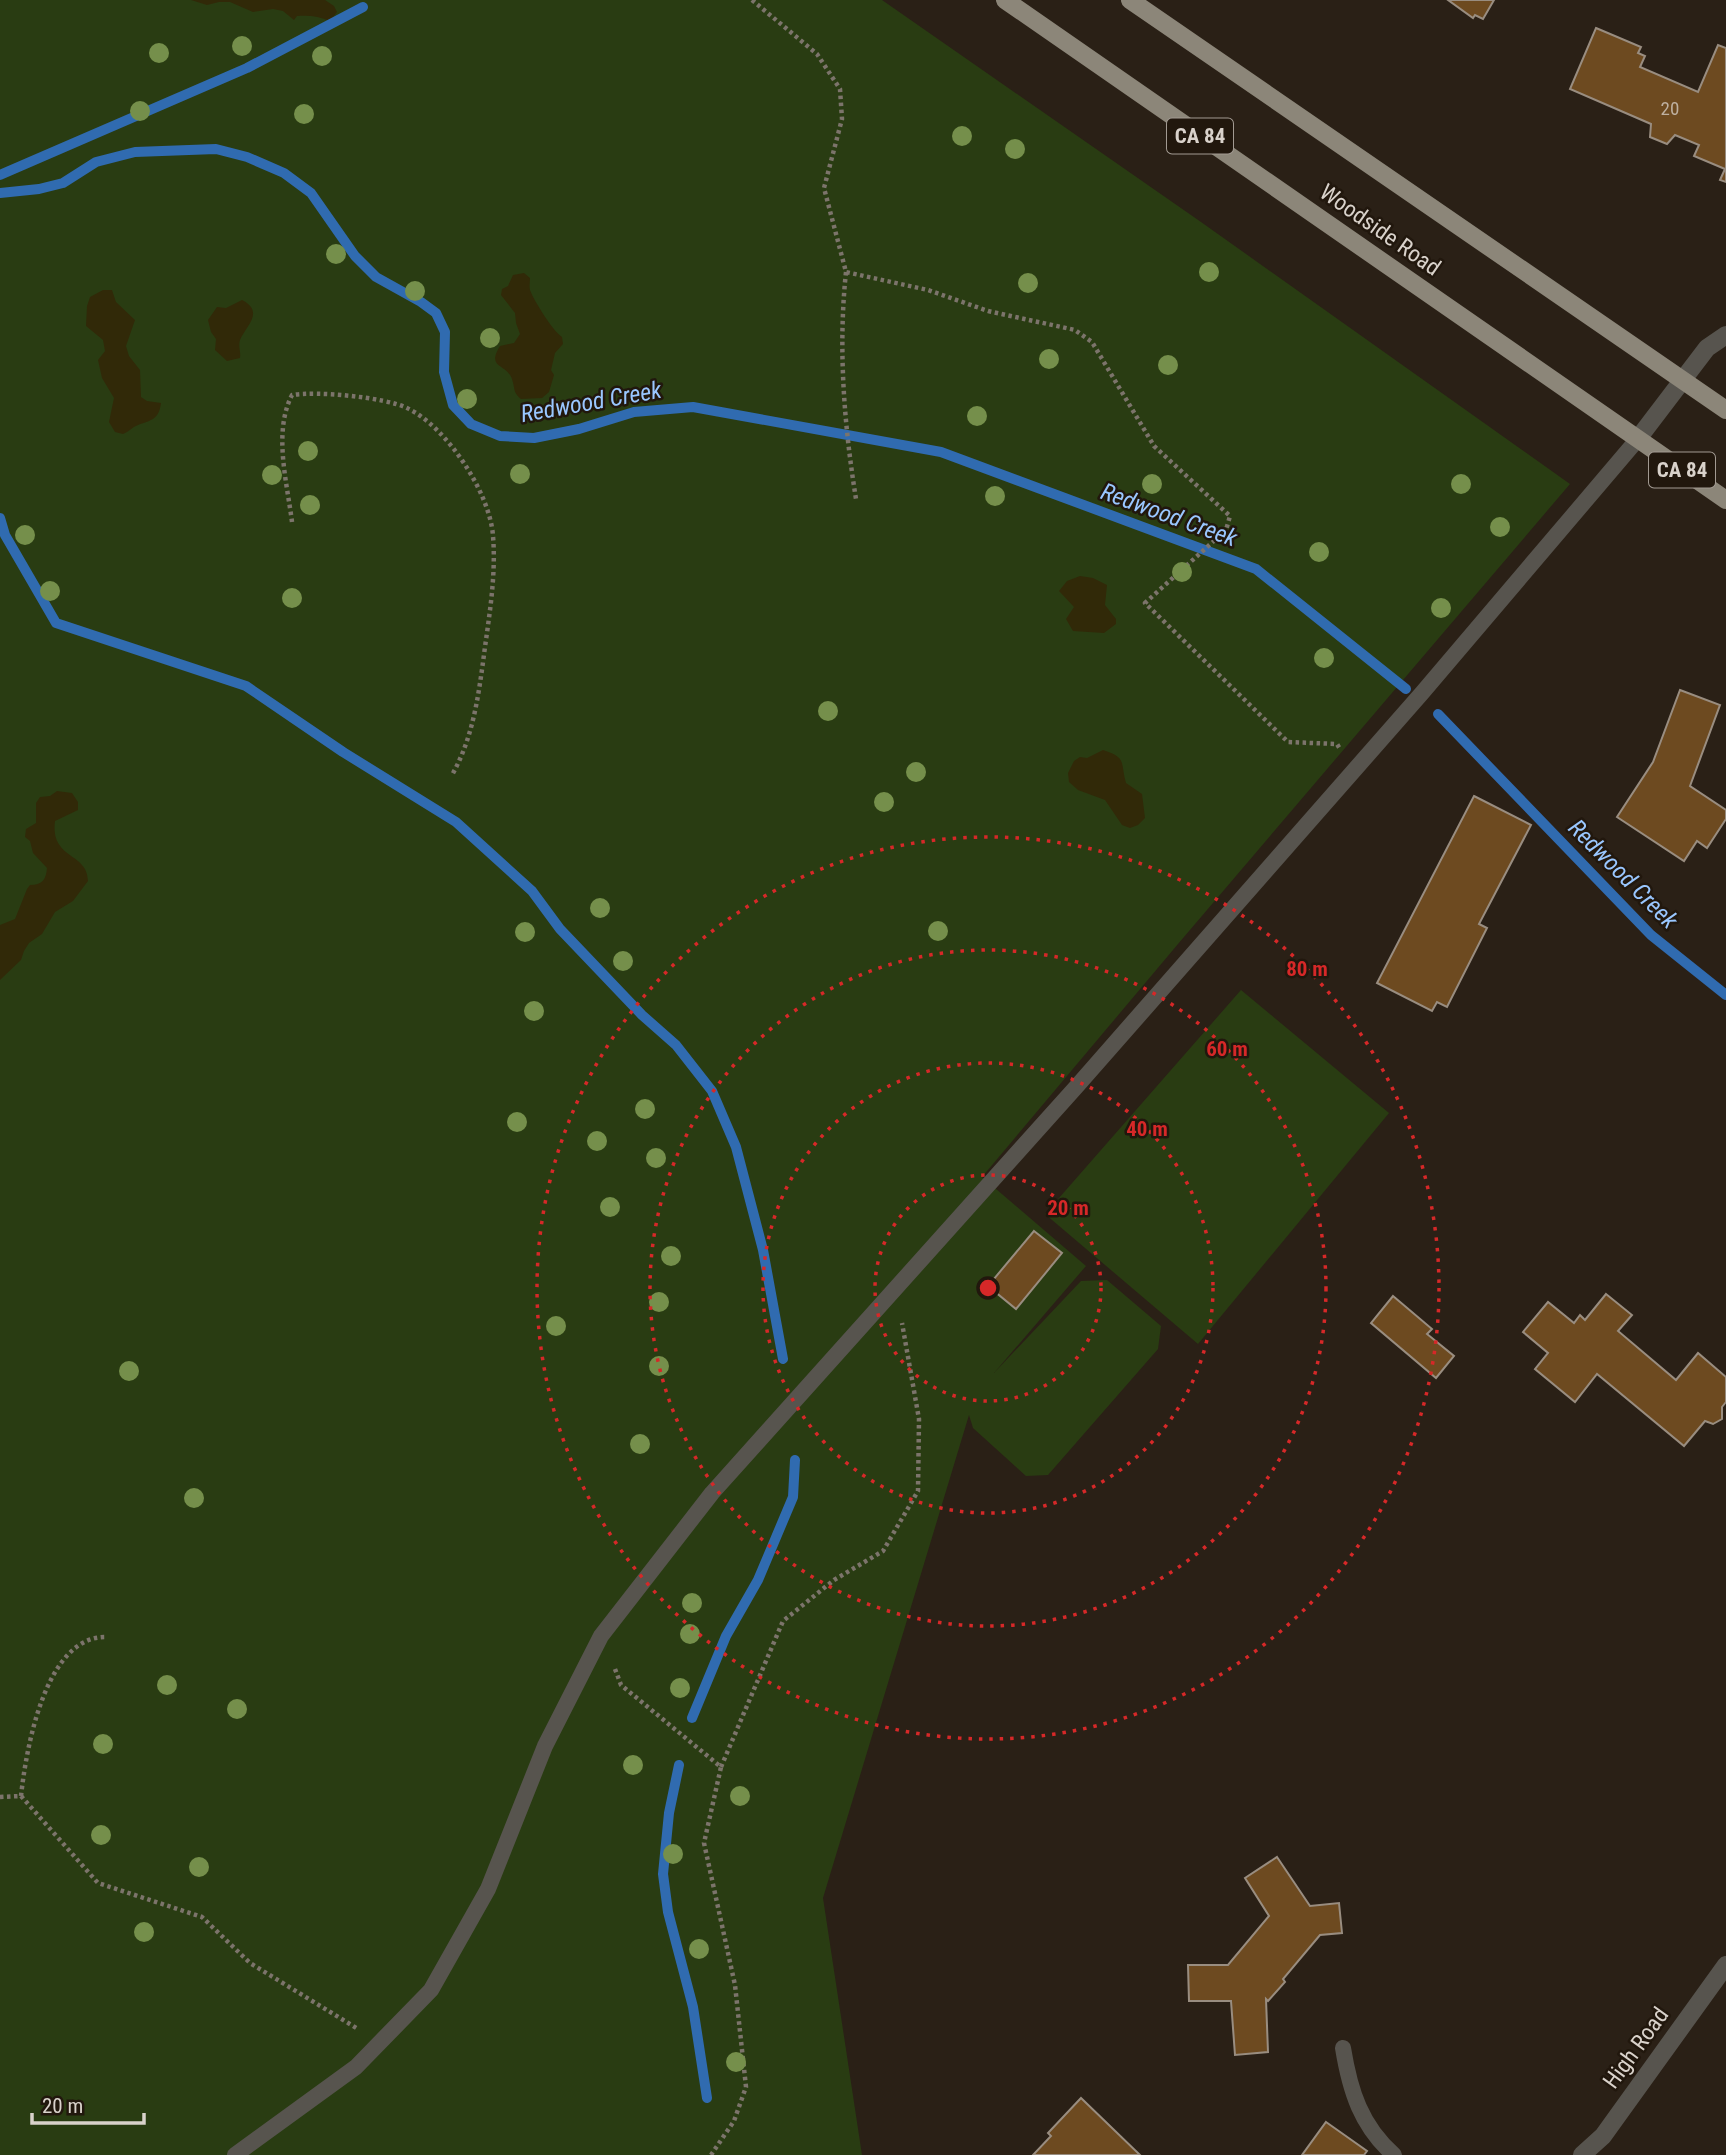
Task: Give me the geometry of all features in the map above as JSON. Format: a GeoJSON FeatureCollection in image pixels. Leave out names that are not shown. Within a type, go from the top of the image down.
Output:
{"type":"FeatureCollection","features":[{"type":"Feature","properties":{"kind":"main road","name":"Woodside Road"},"geometry":{"type":"LineString","coordinates":[[1005,0],[1726,500]]}},
{"type":"Feature","properties":{"kind":"main road","name":"Woodside Road"},"geometry":{"type":"LineString","coordinates":[[1130,0],[1726,410]]}},
{"type":"Feature","properties":{"kind":"street"},"geometry":{"type":"LineString","coordinates":[[1637,440],[1707,348],[1726,335]]}},
{"type":"Feature","properties":{"kind":"street","name":"High Road"},"geometry":{"type":"LineString","coordinates":[[1582,2155],[1603,2136],[1726,1965]]}},
{"type":"Feature","properties":{"kind":"lane"},"geometry":{"type":"LineString","coordinates":[[235,2155],[356,2067],[430,1990],[488,1889],[545,1746],[601,1636],[712,1493],[1077,1087],[1356,768],[1637,440]]}},
{"type":"Feature","properties":{"kind":"lane"},"geometry":{"type":"LineString","coordinates":[[1343,2049],[1348,2081],[1360,2114],[1378,2141],[1394,2155]]}},
{"type":"Feature","properties":{"kind":"path"},"geometry":{"type":"LineString","coordinates":[[752,0],[817,54],[840,89],[842,119],[824,188],[846,272],[841,319],[848,446],[856,499]]}},
{"type":"Feature","properties":{"kind":"path"},"geometry":{"type":"LineString","coordinates":[[846,272],[928,289],[988,312],[1075,330],[1092,342],[1154,446],[1230,516],[1226,530],[1145,603],[1288,742],[1336,744],[1356,768]]}},
{"type":"Feature","properties":{"kind":"path"},"geometry":{"type":"LineString","coordinates":[[292,522],[283,440],[285,408],[292,395],[304,393],[345,396],[406,407],[425,418],[443,437],[472,477],[488,510],[493,535],[493,582],[479,694],[464,753],[452,775]]}},
{"type":"Feature","properties":{"kind":"path"},"geometry":{"type":"LineString","coordinates":[[711,2155],[734,2121],[746,2087],[736,1986],[704,1843],[721,1767],[783,1621],[834,1580],[883,1551],[919,1490],[919,1419],[895,1288]]}},
{"type":"Feature","properties":{"kind":"path"},"geometry":{"type":"LineString","coordinates":[[601,1636],[621,1685],[721,1767]]}},
{"type":"Feature","properties":{"kind":"path"},"geometry":{"type":"LineString","coordinates":[[106,1637],[92,1637],[73,1651],[53,1675],[34,1718],[21,1796],[98,1883],[202,1917],[250,1963],[379,2042]]}},
{"type":"Feature","properties":{"kind":"path"},"geometry":{"type":"LineString","coordinates":[[0,1797],[21,1796]]}},
{"type":"Feature","properties":{"kind":"green space"},"geometry":{"type":"Polygon","coordinates":[[[0,0],[882,0],[1570,484],[982,1177],[1086,1266],[994,1373],[1081,1281],[1107,1280],[1161,1326],[1158,1349],[1048,1475],[1026,1476],[973,1428],[969,1415],[823,1898],[862,2155],[0,2155],[0,0]]]}},
{"type":"Feature","properties":{"kind":"green space"},"geometry":{"type":"Polygon","coordinates":[[[1241,990],[1389,1113],[1198,1344],[1045,1214],[1241,990]]]}},
{"type":"Feature","properties":{"kind":"sand"},"geometry":{"type":"Polygon","coordinates":[[[191,0],[325,0],[334,6],[337,12],[330,21],[306,16],[297,16],[294,20],[283,11],[273,9],[253,12],[230,2],[207,5],[191,0]]]}},
{"type":"Feature","properties":{"kind":"sand"},"geometry":{"type":"Polygon","coordinates":[[[524,273],[530,278],[530,290],[540,308],[562,337],[563,344],[555,353],[551,370],[554,375],[549,392],[542,398],[518,397],[509,374],[495,359],[500,346],[514,343],[520,334],[515,313],[501,295],[502,289],[508,286],[513,275],[524,273]]]}},
{"type":"Feature","properties":{"kind":"sand"},"geometry":{"type":"Polygon","coordinates":[[[103,290],[112,290],[116,302],[135,320],[126,346],[129,356],[140,370],[141,397],[147,401],[161,403],[154,418],[123,434],[115,432],[109,422],[114,398],[102,378],[98,360],[105,351],[103,340],[86,326],[90,297],[103,290]]]}},
{"type":"Feature","properties":{"kind":"sand"},"geometry":{"type":"Polygon","coordinates":[[[242,300],[252,309],[252,319],[240,340],[240,358],[227,361],[215,350],[216,339],[208,320],[217,307],[226,308],[242,300]]]}},
{"type":"Feature","properties":{"kind":"sand"},"geometry":{"type":"Polygon","coordinates":[[[1080,576],[1093,578],[1107,585],[1105,605],[1116,619],[1116,624],[1104,633],[1073,631],[1066,619],[1074,607],[1059,591],[1067,581],[1080,576]]]}},
{"type":"Feature","properties":{"kind":"sand"},"geometry":{"type":"Polygon","coordinates":[[[1103,750],[1119,758],[1126,783],[1142,794],[1145,818],[1138,825],[1130,828],[1122,825],[1105,800],[1078,790],[1069,782],[1068,773],[1074,761],[1103,750]]]}},
{"type":"Feature","properties":{"kind":"sand"},"geometry":{"type":"Polygon","coordinates":[[[57,791],[72,793],[78,802],[78,810],[55,821],[55,834],[63,849],[82,865],[88,881],[73,901],[55,912],[42,934],[29,943],[21,960],[0,980],[0,925],[15,919],[27,889],[30,885],[43,881],[47,868],[33,853],[30,841],[25,837],[26,829],[36,823],[36,803],[40,797],[50,796],[57,791]]]}},
{"type":"Feature","properties":{"kind":"building"},"geometry":{"type":"Polygon","coordinates":[[[1448,0],[1494,0],[1483,19],[1475,15],[1473,18],[1448,0]]]}},
{"type":"Feature","properties":{"kind":"building"},"geometry":{"type":"Polygon","coordinates":[[[1596,28],[1641,47],[1638,53],[1645,56],[1640,67],[1698,92],[1718,45],[1726,48],[1726,182],[1720,180],[1725,169],[1694,156],[1699,145],[1675,135],[1667,144],[1650,137],[1651,124],[1570,89],[1596,28]]]}},
{"type":"Feature","properties":{"kind":"building"},"geometry":{"type":"Polygon","coordinates":[[[1680,690],[1720,705],[1690,786],[1726,810],[1726,819],[1707,848],[1697,841],[1684,861],[1617,817],[1653,762],[1680,690]]]}},
{"type":"Feature","properties":{"kind":"building"},"geometry":{"type":"Polygon","coordinates":[[[1474,796],[1531,825],[1479,924],[1487,928],[1447,1007],[1437,1002],[1432,1011],[1377,983],[1474,796]]]}},
{"type":"Feature","properties":{"kind":"building"},"geometry":{"type":"Polygon","coordinates":[[[1034,1231],[1062,1253],[1016,1309],[988,1286],[1034,1231]]]}},
{"type":"Feature","properties":{"kind":"building"},"geometry":{"type":"Polygon","coordinates":[[[1606,1294],[1632,1315],[1618,1331],[1676,1380],[1698,1353],[1726,1377],[1726,1402],[1722,1407],[1722,1419],[1713,1424],[1705,1421],[1684,1446],[1597,1374],[1575,1402],[1535,1369],[1548,1353],[1523,1332],[1548,1302],[1574,1323],[1580,1315],[1585,1320],[1606,1294]]]}},
{"type":"Feature","properties":{"kind":"building"},"geometry":{"type":"Polygon","coordinates":[[[1393,1296],[1432,1329],[1427,1334],[1454,1356],[1436,1378],[1371,1323],[1393,1296]]]}},
{"type":"Feature","properties":{"kind":"building"},"geometry":{"type":"Polygon","coordinates":[[[1277,1857],[1310,1906],[1339,1903],[1342,1933],[1320,1935],[1283,1979],[1285,1982],[1268,2001],[1266,1999],[1268,2052],[1235,2055],[1231,2001],[1189,2001],[1188,1965],[1228,1965],[1269,1916],[1245,1878],[1277,1857]]]}},
{"type":"Feature","properties":{"kind":"building"},"geometry":{"type":"Polygon","coordinates":[[[1081,2098],[1140,2155],[1033,2155],[1051,2136],[1048,2133],[1081,2098]]]}},
{"type":"Feature","properties":{"kind":"building"},"geometry":{"type":"Polygon","coordinates":[[[1326,2122],[1367,2151],[1364,2155],[1302,2155],[1326,2122]]]}},
{"type":"Feature","properties":{"kind":"waterway"},"geometry":{"type":"LineString","coordinates":[[0,175],[247,68],[363,7]]}},
{"type":"Feature","properties":{"kind":"waterway","name":"Redwood Creek"},"geometry":{"type":"LineString","coordinates":[[0,193],[39,189],[63,183],[96,162],[135,152],[216,149],[247,157],[284,173],[311,193],[355,256],[376,277],[436,313],[445,332],[444,372],[453,405],[471,424],[500,436],[534,438],[579,429],[634,412],[693,407],[941,452],[1256,569],[1406,689]]}},
{"type":"Feature","properties":{"kind":"waterway"},"geometry":{"type":"LineString","coordinates":[[0,518],[5,535],[56,623],[246,686],[343,752],[456,822],[532,891],[560,929],[642,1015],[676,1045],[712,1091],[736,1147],[763,1250],[783,1359]]}},
{"type":"Feature","properties":{"kind":"waterway","name":"Redwood Creek"},"geometry":{"type":"LineString","coordinates":[[1438,714],[1651,935],[1726,995]]}},
{"type":"Feature","properties":{"kind":"waterway"},"geometry":{"type":"LineString","coordinates":[[692,1718],[726,1636],[758,1580],[793,1497],[795,1460]]}},
{"type":"Feature","properties":{"kind":"waterway"},"geometry":{"type":"LineString","coordinates":[[679,1765],[669,1813],[663,1874],[668,1912],[693,2007],[707,2098]]}}]}
